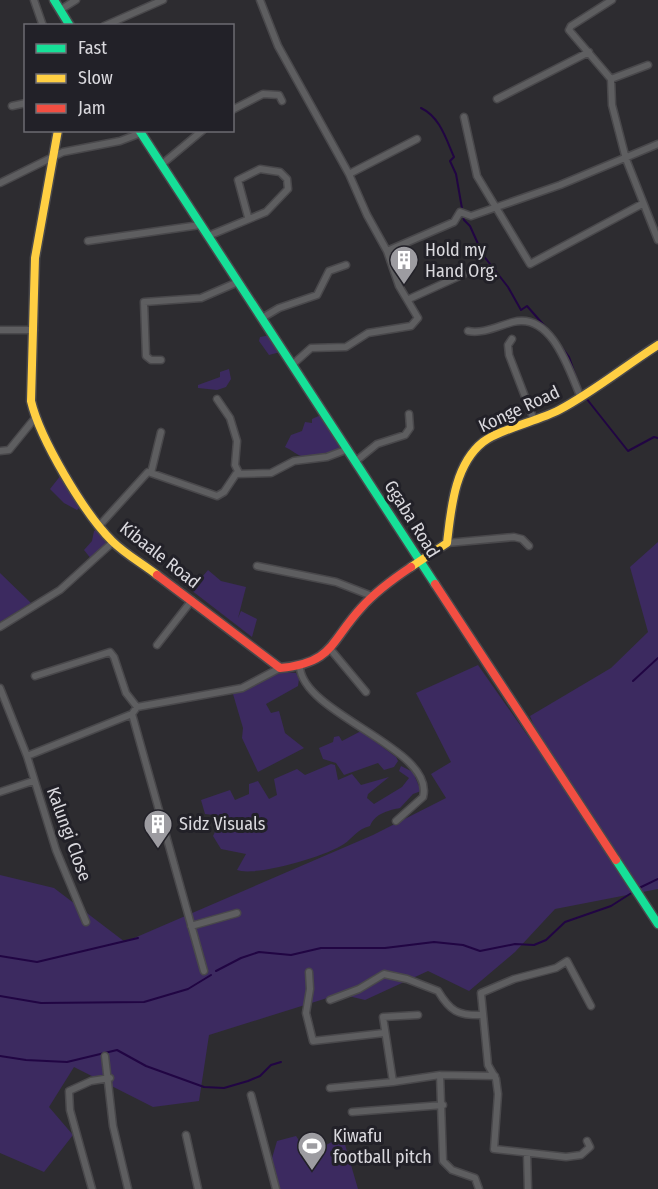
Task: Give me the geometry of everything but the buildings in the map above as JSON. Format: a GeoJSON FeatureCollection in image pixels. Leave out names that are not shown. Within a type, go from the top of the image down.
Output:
{"type":"FeatureCollection","features":[{"type":"Feature","properties":{"kind":"street"},"geometry":{"type":"LineString","coordinates":[[34,0],[42,24]]}},
{"type":"Feature","properties":{"kind":"street"},"geometry":{"type":"LineString","coordinates":[[54,0],[69,24]]}},
{"type":"Feature","properties":{"kind":"street"},"geometry":{"type":"LineString","coordinates":[[60,10],[76,0]]}},
{"type":"Feature","properties":{"kind":"street"},"geometry":{"type":"LineString","coordinates":[[109,24],[163,0]]}},
{"type":"Feature","properties":{"kind":"street"},"geometry":{"type":"LineString","coordinates":[[260,0],[278,46],[349,174],[367,215],[387,251],[399,286],[409,299],[418,318],[411,326],[368,333],[346,347],[312,348],[292,365]]}},
{"type":"Feature","properties":{"kind":"street"},"geometry":{"type":"LineString","coordinates":[[612,0],[569,27],[570,32],[611,79],[612,105],[626,159],[642,204],[656,225],[658,240]]}},
{"type":"Feature","properties":{"kind":"street"},"geometry":{"type":"LineString","coordinates":[[497,99],[589,52]]}},
{"type":"Feature","properties":{"kind":"street"},"geometry":{"type":"LineString","coordinates":[[611,79],[648,65]]}},
{"type":"Feature","properties":{"kind":"street"},"geometry":{"type":"LineString","coordinates":[[234,109],[263,94],[275,94],[282,101]]}},
{"type":"Feature","properties":{"kind":"street"},"geometry":{"type":"LineString","coordinates":[[12,106],[24,103]]}},
{"type":"Feature","properties":{"kind":"street"},"geometry":{"type":"LineString","coordinates":[[464,117],[471,140],[475,171],[530,264],[642,204]]}},
{"type":"Feature","properties":{"kind":"street","name":"Kibaale Road"},"geometry":{"type":"LineString","coordinates":[[58,132],[55,157],[36,247],[31,401],[35,418],[84,508],[113,542],[280,668]]}},
{"type":"Feature","properties":{"kind":"street"},"geometry":{"type":"LineString","coordinates":[[0,183],[73,149],[120,141],[140,132]]}},
{"type":"Feature","properties":{"kind":"street","name":"Ggaba Road"},"geometry":{"type":"LineString","coordinates":[[140,132],[658,924]]}},
{"type":"Feature","properties":{"kind":"street"},"geometry":{"type":"LineString","coordinates":[[162,165],[201,132]]}},
{"type":"Feature","properties":{"kind":"street"},"geometry":{"type":"LineString","coordinates":[[349,174],[417,139]]}},
{"type":"Feature","properties":{"kind":"street"},"geometry":{"type":"LineString","coordinates":[[387,251],[454,222],[460,212],[470,216],[626,159],[658,144]]}},
{"type":"Feature","properties":{"kind":"street"},"geometry":{"type":"LineString","coordinates":[[208,236],[248,217],[266,212],[285,194],[288,185],[280,172],[260,170],[238,180],[248,217]]}},
{"type":"Feature","properties":{"kind":"street"},"geometry":{"type":"LineString","coordinates":[[88,241],[200,225]]}},
{"type":"Feature","properties":{"kind":"street"},"geometry":{"type":"LineString","coordinates":[[262,318],[279,308],[317,295],[329,271],[346,265]]}},
{"type":"Feature","properties":{"kind":"street"},"geometry":{"type":"LineString","coordinates":[[409,299],[464,274]]}},
{"type":"Feature","properties":{"kind":"street"},"geometry":{"type":"LineString","coordinates":[[161,360],[151,360],[146,356],[144,302],[201,298],[238,282]]}},
{"type":"Feature","properties":{"kind":"street"},"geometry":{"type":"LineString","coordinates":[[468,331],[482,331],[521,320],[535,323],[545,331],[561,354],[581,398]]}},
{"type":"Feature","properties":{"kind":"street"},"geometry":{"type":"LineString","coordinates":[[0,330],[34,330]]}},
{"type":"Feature","properties":{"kind":"street"},"geometry":{"type":"LineString","coordinates":[[512,339],[508,345],[509,355],[534,420]]}},
{"type":"Feature","properties":{"kind":"street","name":"Konge Road"},"geometry":{"type":"LineString","coordinates":[[447,543],[453,493],[475,450],[489,437],[534,420],[581,398],[658,345]]}},
{"type":"Feature","properties":{"kind":"street"},"geometry":{"type":"LineString","coordinates":[[99,526],[142,477],[151,473],[217,496],[224,492],[236,475],[237,441],[230,418],[217,399]]}},
{"type":"Feature","properties":{"kind":"street"},"geometry":{"type":"LineString","coordinates":[[356,461],[376,444],[405,435],[410,428],[409,414]]}},
{"type":"Feature","properties":{"kind":"street"},"geometry":{"type":"LineString","coordinates":[[0,451],[12,447],[35,418]]}},
{"type":"Feature","properties":{"kind":"street"},"geometry":{"type":"LineString","coordinates":[[151,473],[161,432]]}},
{"type":"Feature","properties":{"kind":"street"},"geometry":{"type":"LineString","coordinates":[[236,475],[271,473],[294,461],[327,457],[348,450]]}},
{"type":"Feature","properties":{"kind":"street"},"geometry":{"type":"LineString","coordinates":[[27,756],[132,714],[137,707],[242,688],[280,668],[300,668],[314,663],[331,650],[357,610],[372,596],[447,543],[514,537],[529,546]]}},
{"type":"Feature","properties":{"kind":"street"},"geometry":{"type":"LineString","coordinates":[[0,627],[60,590],[113,542]]}},
{"type":"Feature","properties":{"kind":"street"},"geometry":{"type":"LineString","coordinates":[[257,566],[336,582],[372,596]]}},
{"type":"Feature","properties":{"kind":"street"},"geometry":{"type":"LineString","coordinates":[[157,645],[192,600]]}},
{"type":"Feature","properties":{"kind":"street"},"geometry":{"type":"LineString","coordinates":[[331,650],[366,692]]}},
{"type":"Feature","properties":{"kind":"street"},"geometry":{"type":"LineString","coordinates":[[35,676],[110,652],[114,657],[126,693],[137,707]]}},
{"type":"Feature","properties":{"kind":"street"},"geometry":{"type":"LineString","coordinates":[[300,668],[302,679],[311,689],[366,732],[397,750],[419,776],[425,793],[423,797],[396,821]]}},
{"type":"Feature","properties":{"kind":"street","name":"Kalungi Close"},"geometry":{"type":"LineString","coordinates":[[0,688],[27,756],[33,781],[57,850],[86,922]]}},
{"type":"Feature","properties":{"kind":"street"},"geometry":{"type":"LineString","coordinates":[[132,714],[204,971]]}},
{"type":"Feature","properties":{"kind":"street"},"geometry":{"type":"LineString","coordinates":[[0,792],[33,781]]}},
{"type":"Feature","properties":{"kind":"street"},"geometry":{"type":"LineString","coordinates":[[191,926],[237,913]]}},
{"type":"Feature","properties":{"kind":"street"},"geometry":{"type":"LineString","coordinates":[[587,1141],[589,1149],[576,1156],[526,1154],[494,1148],[498,1104],[495,1076],[488,1065],[481,993],[514,980],[556,968],[567,961],[591,1006]]}},
{"type":"Feature","properties":{"kind":"street"},"geometry":{"type":"LineString","coordinates":[[309,972],[310,989],[306,1011],[312,1041],[384,1033]]}},
{"type":"Feature","properties":{"kind":"street"},"geometry":{"type":"LineString","coordinates":[[330,1000],[359,989],[384,974],[407,979],[438,991],[443,1001],[460,1015],[467,1017],[482,1015]]}},
{"type":"Feature","properties":{"kind":"street"},"geometry":{"type":"LineString","coordinates":[[393,1082],[383,1017],[418,1015]]}},
{"type":"Feature","properties":{"kind":"street"},"geometry":{"type":"LineString","coordinates":[[105,1056],[110,1078],[113,1126],[128,1189]]}},
{"type":"Feature","properties":{"kind":"street"},"geometry":{"type":"LineString","coordinates":[[330,1088],[440,1075],[495,1076]]}},
{"type":"Feature","properties":{"kind":"street"},"geometry":{"type":"LineString","coordinates":[[440,1075],[443,1105],[443,1161],[452,1170],[475,1178],[479,1189]]}},
{"type":"Feature","properties":{"kind":"street"},"geometry":{"type":"LineString","coordinates":[[92,1189],[70,1110],[69,1092],[91,1081],[110,1078]]}},
{"type":"Feature","properties":{"kind":"street"},"geometry":{"type":"LineString","coordinates":[[251,1095],[276,1189]]}},
{"type":"Feature","properties":{"kind":"street"},"geometry":{"type":"LineString","coordinates":[[352,1112],[443,1105]]}},
{"type":"Feature","properties":{"kind":"street"},"geometry":{"type":"LineString","coordinates":[[186,1135],[198,1189]]}},
{"type":"Feature","properties":{"kind":"street"},"geometry":{"type":"LineString","coordinates":[[526,1154],[528,1189]]}},
{"type":"Feature","properties":{"kind":"shaded area"},"geometry":{"type":"Polygon","coordinates":[[[271,335],[280,352],[269,355],[259,341],[260,337],[271,335]]]}},
{"type":"Feature","properties":{"kind":"shaded area"},"geometry":{"type":"Polygon","coordinates":[[[229,369],[231,379],[226,387],[217,390],[198,388],[198,385],[220,377],[220,372],[229,369]]]}},
{"type":"Feature","properties":{"kind":"shaded area"},"geometry":{"type":"Polygon","coordinates":[[[323,414],[344,447],[323,455],[306,457],[285,447],[291,435],[302,431],[305,422],[312,423],[312,419],[323,414]]]}},
{"type":"Feature","properties":{"kind":"shaded area"},"geometry":{"type":"Polygon","coordinates":[[[61,475],[65,476],[80,507],[77,510],[64,503],[50,489],[61,475]]]}},
{"type":"Feature","properties":{"kind":"shaded area"},"geometry":{"type":"Polygon","coordinates":[[[99,528],[110,541],[92,560],[84,550],[92,541],[94,531],[99,528]]]}},
{"type":"Feature","properties":{"kind":"shaded area"},"geometry":{"type":"Polygon","coordinates":[[[658,542],[658,889],[555,909],[515,952],[469,991],[428,971],[365,1000],[340,994],[209,1035],[199,1101],[153,1107],[74,1067],[49,1107],[73,1135],[44,1172],[0,1153],[0,875],[54,888],[125,942],[373,835],[446,798],[431,774],[451,762],[416,693],[478,665],[553,772],[530,716],[611,668],[648,632],[630,567],[658,542]]]}},
{"type":"Feature","properties":{"kind":"shaded area"},"geometry":{"type":"Polygon","coordinates":[[[208,570],[221,581],[246,587],[238,618],[241,611],[257,619],[252,637],[191,590],[208,570]]]}},
{"type":"Feature","properties":{"kind":"shaded area"},"geometry":{"type":"Polygon","coordinates":[[[0,573],[31,603],[0,622],[0,573]]]}},
{"type":"Feature","properties":{"kind":"shaded area"},"geometry":{"type":"Polygon","coordinates":[[[296,673],[299,679],[298,686],[266,704],[271,713],[279,711],[285,733],[304,748],[258,772],[242,738],[243,728],[233,694],[275,674],[296,673]]]}},
{"type":"Feature","properties":{"kind":"shaded area"},"geometry":{"type":"Polygon","coordinates":[[[361,731],[396,757],[398,761],[394,767],[384,770],[378,763],[344,775],[336,763],[323,759],[319,748],[333,742],[334,737],[339,736],[342,741],[361,731]]]}},
{"type":"Feature","properties":{"kind":"shaded area"},"geometry":{"type":"Polygon","coordinates":[[[331,764],[335,765],[338,780],[352,774],[361,785],[389,777],[368,794],[367,798],[374,804],[402,787],[409,778],[399,771],[401,766],[413,772],[421,791],[413,794],[400,808],[379,815],[370,826],[362,829],[335,849],[274,868],[259,871],[237,870],[246,854],[221,849],[213,836],[217,828],[214,815],[205,814],[201,800],[230,790],[235,800],[249,794],[249,784],[258,781],[269,799],[277,795],[274,779],[297,769],[305,775],[331,764]]]}},
{"type":"Feature","properties":{"kind":"shaded area"},"geometry":{"type":"Polygon","coordinates":[[[296,1136],[306,1151],[317,1150],[339,1138],[344,1141],[358,1189],[278,1189],[270,1165],[277,1141],[296,1136]]]}},
{"type":"Feature","properties":{"kind":"waterway"},"geometry":{"type":"LineString","coordinates":[[421,108],[438,123],[454,157],[450,161],[456,174],[464,220],[470,226],[483,255],[508,287],[521,310],[527,306],[549,331]]}},
{"type":"Feature","properties":{"kind":"waterway"},"geometry":{"type":"LineString","coordinates":[[560,345],[569,357],[578,383]]}},
{"type":"Feature","properties":{"kind":"waterway"},"geometry":{"type":"LineString","coordinates":[[586,398],[628,451],[654,437],[658,438]]}},
{"type":"Feature","properties":{"kind":"waterway"},"geometry":{"type":"LineString","coordinates":[[633,681],[658,658]]}},
{"type":"Feature","properties":{"kind":"waterway"},"geometry":{"type":"LineString","coordinates":[[637,889],[658,879]]}},
{"type":"Feature","properties":{"kind":"waterway"},"geometry":{"type":"LineString","coordinates":[[216,971],[259,952],[291,955],[321,948],[385,948],[434,942],[463,945],[480,951],[515,944],[534,945],[546,940],[565,922],[611,906],[633,892]]}},
{"type":"Feature","properties":{"kind":"waterway"},"geometry":{"type":"LineString","coordinates":[[0,956],[37,962],[138,938]]}},
{"type":"Feature","properties":{"kind":"waterway"},"geometry":{"type":"LineString","coordinates":[[0,996],[41,1003],[144,1002],[188,989],[211,975]]}},
{"type":"Feature","properties":{"kind":"waterway"},"geometry":{"type":"LineString","coordinates":[[0,1056],[67,1062],[117,1050],[146,1066],[204,1087],[224,1088],[260,1076],[271,1065],[281,1062]]}},
{"type":"Feature","properties":{"kind":"traffic: fast"},"geometry":{"type":"LineString","coordinates":[[54,0],[69,24]]}},
{"type":"Feature","properties":{"kind":"traffic: fast"},"geometry":{"type":"LineString","coordinates":[[140,132],[435,584]]}},
{"type":"Feature","properties":{"kind":"traffic: fast"},"geometry":{"type":"LineString","coordinates":[[616,860],[658,924]]}},
{"type":"Feature","properties":{"kind":"traffic: slow"},"geometry":{"type":"LineString","coordinates":[[58,132],[35,258],[31,401],[53,455],[89,513],[117,546],[157,575]]}},
{"type":"Feature","properties":{"kind":"traffic: slow"},"geometry":{"type":"LineString","coordinates":[[411,567],[447,543],[460,475],[473,452],[483,442],[499,433],[559,410],[658,345]]}},
{"type":"Feature","properties":{"kind":"traffic: jam"},"geometry":{"type":"LineString","coordinates":[[157,575],[280,668],[311,661],[321,656],[336,641],[366,602],[411,567]]}},
{"type":"Feature","properties":{"kind":"traffic: jam"},"geometry":{"type":"LineString","coordinates":[[435,584],[616,860]]}},
{"type":"Feature","properties":{"kind":"place","name":"Hold my Hand Org."},"geometry":{"type":"Point","coordinates":[404,286]}},
{"type":"Feature","properties":{"kind":"place","name":"Sidz Visuals"},"geometry":{"type":"Point","coordinates":[158,850]}},
{"type":"Feature","properties":{"kind":"place","name":"Kiwafu football pitch"},"geometry":{"type":"Point","coordinates":[312,1172]}}]}
